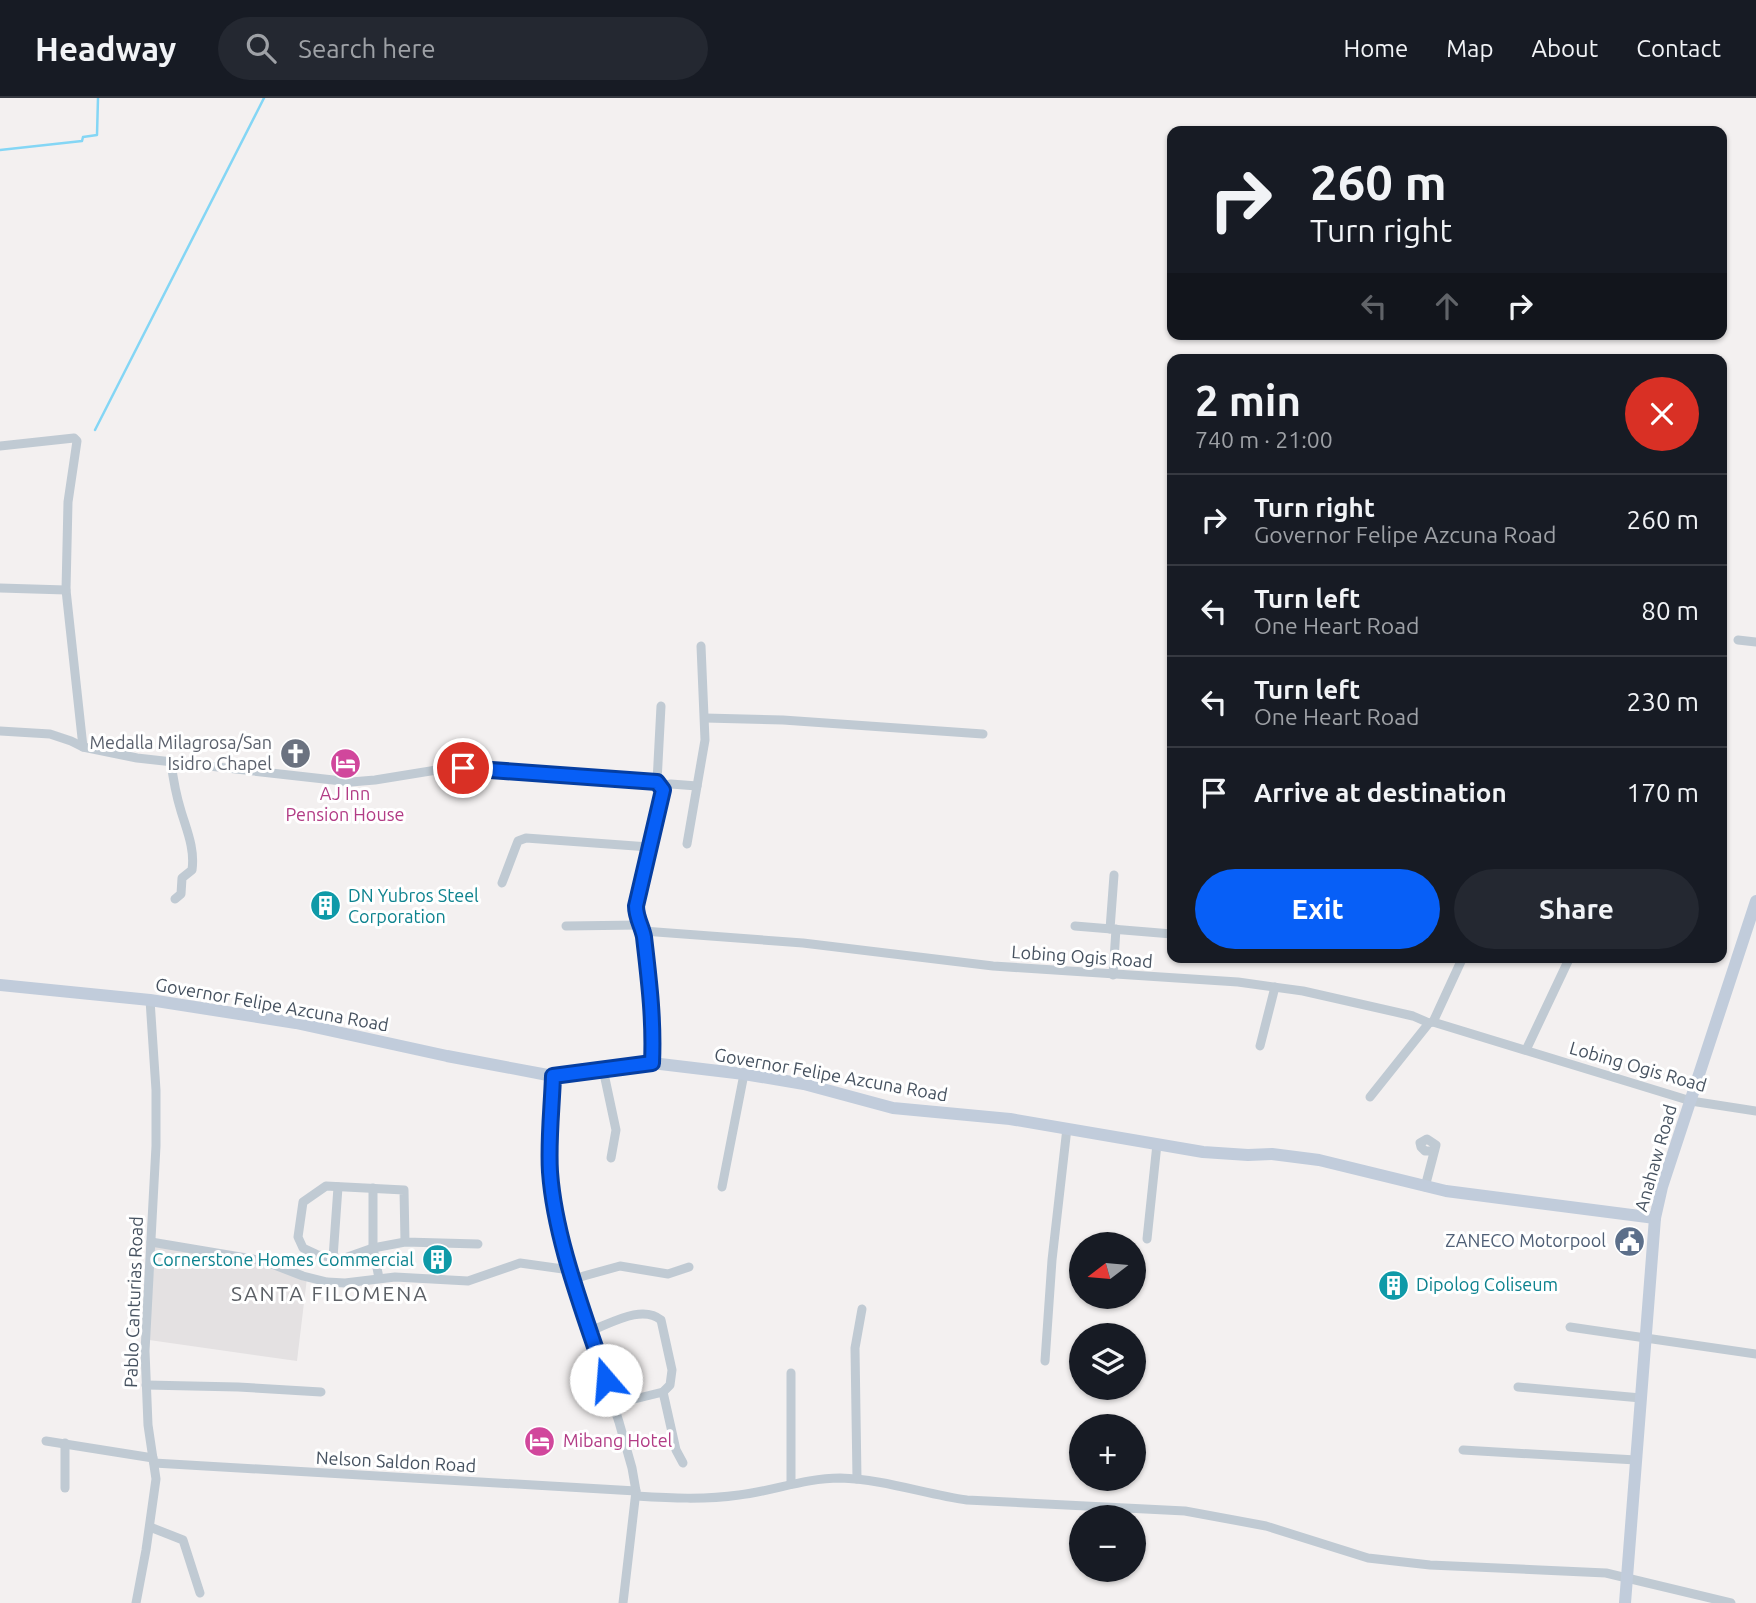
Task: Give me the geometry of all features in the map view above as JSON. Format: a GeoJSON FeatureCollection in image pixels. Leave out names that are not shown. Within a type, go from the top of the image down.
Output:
{"type":"FeatureCollection","features":[{"type":"Feature","properties":{"kind":"street"},"geometry":{"type":"LineString","coordinates":[[0,446],[74,438],[78,442],[68,502],[66,590],[83,747]]}},
{"type":"Feature","properties":{"kind":"street"},"geometry":{"type":"LineString","coordinates":[[0,588],[66,590]]}},
{"type":"Feature","properties":{"kind":"street"},"geometry":{"type":"LineString","coordinates":[[1738,640],[1756,642]]}},
{"type":"Feature","properties":{"kind":"street"},"geometry":{"type":"LineString","coordinates":[[687,844],[705,740],[701,646]]}},
{"type":"Feature","properties":{"kind":"street"},"geometry":{"type":"LineString","coordinates":[[652,1063],[653,1020],[636,906],[663,793],[659,784],[661,706]]}},
{"type":"Feature","properties":{"kind":"street"},"geometry":{"type":"LineString","coordinates":[[705,719],[783,720],[983,734]]}},
{"type":"Feature","properties":{"kind":"street"},"geometry":{"type":"LineString","coordinates":[[0,731],[50,734],[83,747],[171,762],[351,782],[455,767],[696,786]]}},
{"type":"Feature","properties":{"kind":"street"},"geometry":{"type":"LineString","coordinates":[[171,762],[193,865],[192,870],[182,878],[181,894],[175,899]]}},
{"type":"Feature","properties":{"kind":"street"},"geometry":{"type":"LineString","coordinates":[[502,883],[518,841],[526,838],[649,847]]}},
{"type":"Feature","properties":{"kind":"street"},"geometry":{"type":"LineString","coordinates":[[1113,975],[1114,875]]}},
{"type":"Feature","properties":{"kind":"street","name":"Anahaw Road"},"geometry":{"type":"LineString","coordinates":[[1625,1603],[1655,1218],[1662,1187],[1691,1101],[1751,934],[1756,901]]}},
{"type":"Feature","properties":{"kind":"street","name":"Lobing Ogis Road"},"geometry":{"type":"LineString","coordinates":[[566,926],[641,928],[803,943],[993,966],[1238,982],[1275,987],[1413,1016],[1691,1101],[1756,1111]]}},
{"type":"Feature","properties":{"kind":"street"},"geometry":{"type":"LineString","coordinates":[[1075,926],[1167,934]]}},
{"type":"Feature","properties":{"kind":"street"},"geometry":{"type":"LineString","coordinates":[[1370,1097],[1431,1023],[1460,963]]}},
{"type":"Feature","properties":{"kind":"street"},"geometry":{"type":"LineString","coordinates":[[1526,1050],[1567,963]]}},
{"type":"Feature","properties":{"kind":"street","name":"Governor Felipe Azcuna Road"},"geometry":{"type":"LineString","coordinates":[[0,985],[150,1000],[296,1023],[553,1076],[652,1063],[744,1074],[804,1084],[893,1108],[1010,1119],[1203,1152],[1272,1154],[1319,1160],[1425,1187],[1655,1218]]}},
{"type":"Feature","properties":{"kind":"street"},"geometry":{"type":"LineString","coordinates":[[1260,1046],[1275,987]]}},
{"type":"Feature","properties":{"kind":"street","name":"Pablo Canturias Road"},"geometry":{"type":"LineString","coordinates":[[136,1603],[156,1479],[148,1425],[145,1351],[156,1090],[150,1000]]}},
{"type":"Feature","properties":{"kind":"street"},"geometry":{"type":"LineString","coordinates":[[603,1069],[616,1130],[611,1157]]}},
{"type":"Feature","properties":{"kind":"street"},"geometry":{"type":"LineString","coordinates":[[722,1187],[744,1074]]}},
{"type":"Feature","properties":{"kind":"street"},"geometry":{"type":"LineString","coordinates":[[553,1076],[550,1172],[572,1275],[614,1404],[632,1468],[636,1494],[623,1603]]}},
{"type":"Feature","properties":{"kind":"street"},"geometry":{"type":"LineString","coordinates":[[1045,1361],[1052,1260],[1067,1128]]}},
{"type":"Feature","properties":{"kind":"street"},"geometry":{"type":"LineString","coordinates":[[1147,1240],[1157,1144]]}},
{"type":"Feature","properties":{"kind":"street"},"geometry":{"type":"LineString","coordinates":[[1425,1187],[1434,1151]]}},
{"type":"Feature","properties":{"kind":"street"},"geometry":{"type":"LineString","coordinates":[[404,1242],[404,1190],[326,1186],[303,1202],[298,1237],[303,1248],[318,1255],[342,1259],[373,1248],[404,1242],[478,1244]]}},
{"type":"Feature","properties":{"kind":"street"},"geometry":{"type":"LineString","coordinates":[[333,1258],[338,1187]]}},
{"type":"Feature","properties":{"kind":"street"},"geometry":{"type":"LineString","coordinates":[[373,1188],[373,1248],[379,1278]]}},
{"type":"Feature","properties":{"kind":"street"},"geometry":{"type":"LineString","coordinates":[[151,1242],[264,1261],[327,1282],[345,1283],[379,1278],[420,1277],[468,1281],[520,1263],[572,1275],[620,1266],[668,1274],[689,1267]]}},
{"type":"Feature","properties":{"kind":"street"},"geometry":{"type":"LineString","coordinates":[[858,1479],[855,1348],[856,1329],[862,1309]]}},
{"type":"Feature","properties":{"kind":"street"},"geometry":{"type":"LineString","coordinates":[[590,1331],[638,1314],[656,1316],[661,1320],[671,1370],[670,1385],[663,1392],[614,1404]]}},
{"type":"Feature","properties":{"kind":"street"},"geometry":{"type":"LineString","coordinates":[[1570,1327],[1756,1354]]}},
{"type":"Feature","properties":{"kind":"street"},"geometry":{"type":"LineString","coordinates":[[791,1373],[791,1484]]}},
{"type":"Feature","properties":{"kind":"street"},"geometry":{"type":"LineString","coordinates":[[146,1385],[321,1392]]}},
{"type":"Feature","properties":{"kind":"street"},"geometry":{"type":"LineString","coordinates":[[1518,1387],[1641,1398]]}},
{"type":"Feature","properties":{"kind":"street"},"geometry":{"type":"LineString","coordinates":[[663,1392],[676,1450],[683,1463]]}},
{"type":"Feature","properties":{"kind":"street","name":"Nelson Saldon Road"},"geometry":{"type":"LineString","coordinates":[[46,1441],[154,1461],[708,1498],[749,1494],[822,1479],[858,1479],[967,1500],[1185,1511],[1266,1526],[1348,1553],[1381,1560],[1626,1576],[1731,1603]]}},
{"type":"Feature","properties":{"kind":"street"},"geometry":{"type":"LineString","coordinates":[[65,1443],[65,1488]]}},
{"type":"Feature","properties":{"kind":"street"},"geometry":{"type":"LineString","coordinates":[[1463,1450],[1636,1460]]}},
{"type":"Feature","properties":{"kind":"street"},"geometry":{"type":"LineString","coordinates":[[150,1527],[183,1540],[200,1593]]}},
{"type":"Feature","properties":{"kind":"shaded area"},"geometry":{"type":"Polygon","coordinates":[[[155,1246],[273,1267],[307,1278],[297,1361],[149,1340],[155,1246]]]}},
{"type":"Feature","properties":{"kind":"waterway"},"geometry":{"type":"LineString","coordinates":[[0,150],[82,141],[83,137],[97,135],[98,98]]}},
{"type":"Feature","properties":{"kind":"waterway"},"geometry":{"type":"LineString","coordinates":[[95,430],[264,98]]}},
{"type":"Feature","properties":{"kind":"place","name":"Medalla Milagrosa/San Isidro Chapel"},"geometry":{"type":"Point","coordinates":[295,753]}},
{"type":"Feature","properties":{"kind":"place","name":"AJ Inn Pension House"},"geometry":{"type":"Point","coordinates":[345,764]}},
{"type":"Feature","properties":{"kind":"place","name":"DN Yubros Steel Corporation"},"geometry":{"type":"Point","coordinates":[325,906]}},
{"type":"Feature","properties":{"kind":"place","name":"ZANECO Motorpool"},"geometry":{"type":"Point","coordinates":[1629,1241]}},
{"type":"Feature","properties":{"kind":"place","name":"Cornerstone Homes Commercial"},"geometry":{"type":"Point","coordinates":[437,1260]}},
{"type":"Feature","properties":{"kind":"place","name":"Dipolog Coliseum"},"geometry":{"type":"Point","coordinates":[1393,1285]}},
{"type":"Feature","properties":{"kind":"place","name":"Mibang Hotel"},"geometry":{"type":"Point","coordinates":[540,1441]}},
{"type":"Feature","properties":{"kind":"district","name":"SANTA FILOMENA"},"geometry":{"type":"Point","coordinates":[330,1294]}},
{"type":"Feature","properties":{"kind":"route"},"geometry":{"type":"LineString","coordinates":[[463,768],[657,782],[663,790],[636,906],[637,918],[643,931],[652,1003],[652,1063],[553,1076],[550,1172],[570,1270],[606,1380]]}}]}
